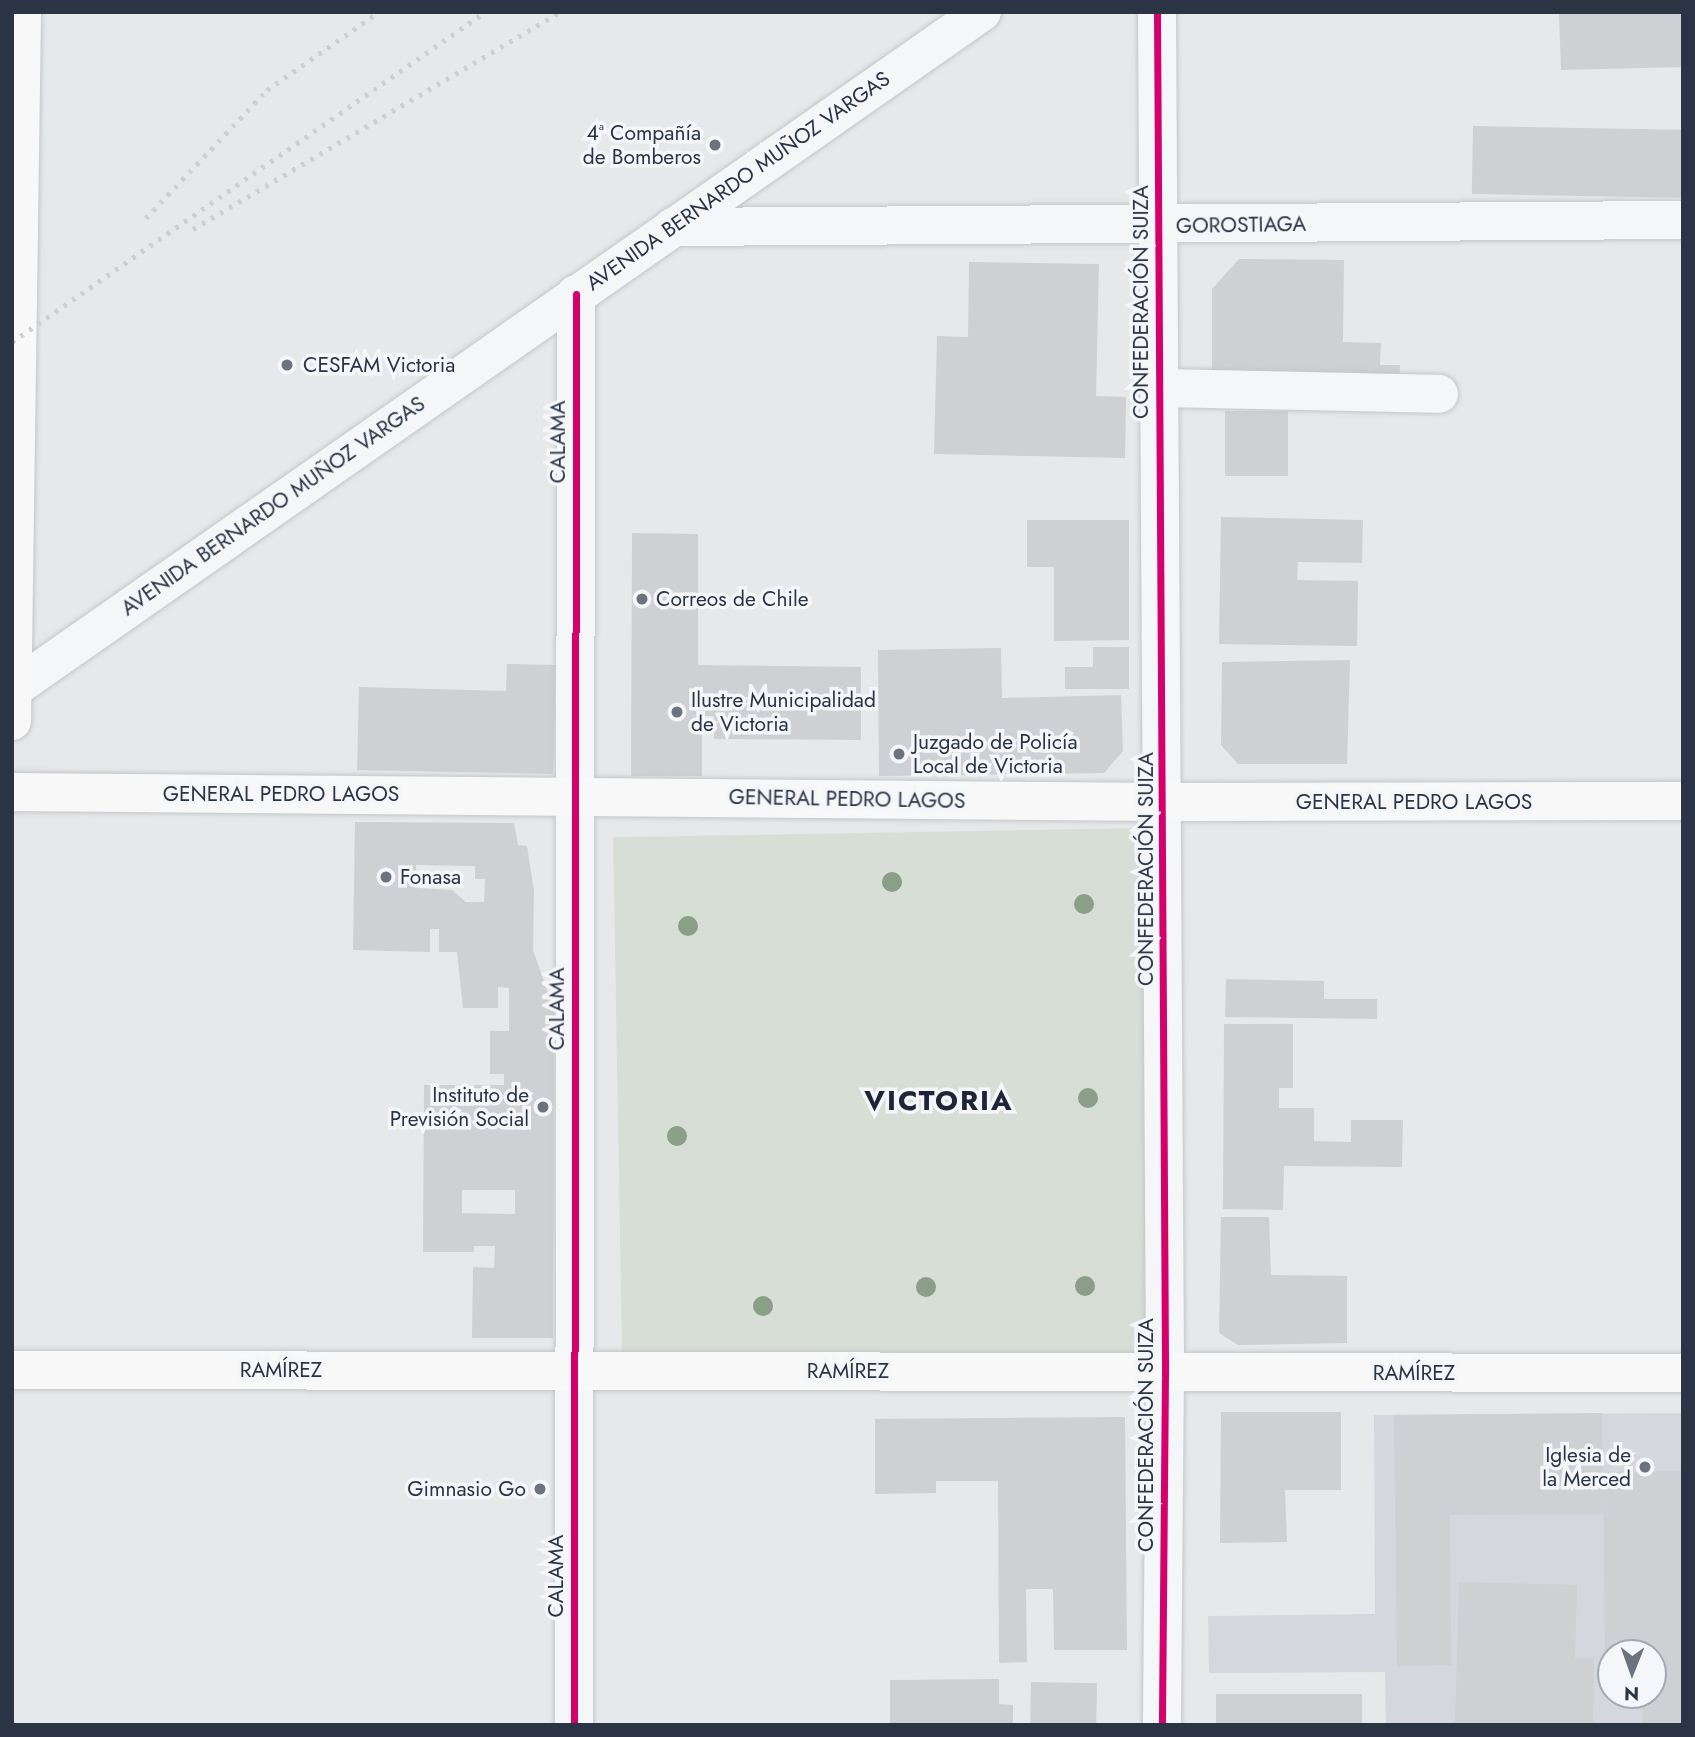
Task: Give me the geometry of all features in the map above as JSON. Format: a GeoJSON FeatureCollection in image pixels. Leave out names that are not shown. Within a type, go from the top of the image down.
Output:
{"type":"FeatureCollection","features":[{"type":"Feature","properties":{"kind":"main road"},"geometry":{"type":"LineString","coordinates":[[12,721],[16,230],[22,12]]}},
{"type":"Feature","properties":{"kind":"main road","name":"GENERAL PEDRO LAGOS"},"geometry":{"type":"LineString","coordinates":[[12,792],[1163,802],[1683,802]]}},
{"type":"Feature","properties":{"kind":"main road","name":"RAMÍREZ"},"geometry":{"type":"LineString","coordinates":[[12,1370],[1683,1373]]}},
{"type":"Feature","properties":{"kind":"street","name":"AVENIDA BERNARDO MUÑOZ VARGAS"},"geometry":{"type":"LineString","coordinates":[[13,689],[982,12]]}},
{"type":"Feature","properties":{"kind":"street","name":"CONFEDERACIÓN SUIZA"},"geometry":{"type":"LineString","coordinates":[[1157,12],[1165,1373],[1162,1725]]}},
{"type":"Feature","properties":{"kind":"street","name":"GOROSTIAGA"},"geometry":{"type":"LineString","coordinates":[[673,227],[1157,226],[1683,220]]}},
{"type":"Feature","properties":{"kind":"street","name":"CALAMA"},"geometry":{"type":"LineString","coordinates":[[573,1725],[576,294]]}},
{"type":"Feature","properties":{"kind":"street"},"geometry":{"type":"LineString","coordinates":[[1159,387],[1439,394]]}},
{"type":"Feature","properties":{"kind":"shaded area"},"geometry":{"type":"Polygon","coordinates":[[[1144,828],[1153,1355],[622,1364],[613,837],[1144,828]]]}},
{"type":"Feature","properties":{"kind":"shaded area"},"geometry":{"type":"Polygon","coordinates":[[[1683,1413],[1683,1725],[1386,1725],[1385,1672],[1209,1673],[1208,1616],[1375,1614],[1374,1415],[1683,1413]]]}},
{"type":"Feature","properties":{"kind":"building"},"geometry":{"type":"Polygon","coordinates":[[[1683,12],[1683,67],[1561,70],[1559,14],[1683,12]]]}},
{"type":"Feature","properties":{"kind":"building"},"geometry":{"type":"Polygon","coordinates":[[[1473,126],[1683,130],[1682,198],[1472,194],[1473,126]]]}},
{"type":"Feature","properties":{"kind":"building"},"geometry":{"type":"Polygon","coordinates":[[[1239,259],[1344,260],[1343,342],[1381,343],[1380,365],[1400,365],[1399,389],[1212,384],[1212,289],[1239,259]]]}},
{"type":"Feature","properties":{"kind":"building"},"geometry":{"type":"Polygon","coordinates":[[[969,262],[1099,264],[1096,396],[1126,397],[1125,458],[934,454],[937,336],[968,337],[969,262]]]}},
{"type":"Feature","properties":{"kind":"building"},"geometry":{"type":"Polygon","coordinates":[[[1225,411],[1288,411],[1288,476],[1225,476],[1225,411]]]}},
{"type":"Feature","properties":{"kind":"building"},"geometry":{"type":"Polygon","coordinates":[[[1221,517],[1363,520],[1362,563],[1298,562],[1297,580],[1358,581],[1357,646],[1219,644],[1221,517]]]}},
{"type":"Feature","properties":{"kind":"building"},"geometry":{"type":"Polygon","coordinates":[[[1027,520],[1129,520],[1129,640],[1054,641],[1054,567],[1027,567],[1027,520]]]}},
{"type":"Feature","properties":{"kind":"building"},"geometry":{"type":"Polygon","coordinates":[[[632,533],[698,534],[698,665],[861,667],[861,740],[714,739],[714,716],[702,716],[702,776],[631,776],[632,533]]]}},
{"type":"Feature","properties":{"kind":"building"},"geometry":{"type":"Polygon","coordinates":[[[1093,647],[1129,647],[1129,689],[1065,689],[1065,667],[1093,667],[1093,647]]]}},
{"type":"Feature","properties":{"kind":"building"},"geometry":{"type":"Polygon","coordinates":[[[1001,648],[1002,698],[1121,695],[1123,751],[1104,773],[879,776],[878,650],[1001,648]]]}},
{"type":"Feature","properties":{"kind":"building"},"geometry":{"type":"Polygon","coordinates":[[[1350,660],[1347,764],[1238,764],[1221,745],[1222,662],[1350,660]]]}},
{"type":"Feature","properties":{"kind":"building"},"geometry":{"type":"Polygon","coordinates":[[[507,664],[556,665],[553,774],[357,770],[359,687],[506,691],[507,664]]]}},
{"type":"Feature","properties":{"kind":"building"},"geometry":{"type":"Polygon","coordinates":[[[355,822],[514,823],[518,845],[527,846],[534,891],[533,950],[554,1010],[553,1338],[472,1338],[473,1267],[494,1268],[495,1246],[474,1246],[474,1252],[423,1252],[424,1085],[504,1085],[504,1074],[490,1074],[490,1031],[509,1031],[509,988],[498,987],[498,1008],[463,1008],[457,952],[439,952],[439,929],[430,929],[430,952],[353,950],[355,822]],[[416,865],[417,888],[452,890],[466,902],[484,902],[485,879],[475,879],[475,866],[416,865]],[[462,1190],[462,1213],[515,1214],[515,1190],[462,1190]]]}},
{"type":"Feature","properties":{"kind":"building"},"geometry":{"type":"Polygon","coordinates":[[[1226,979],[1324,981],[1324,999],[1377,999],[1377,1019],[1225,1017],[1226,979]]]}},
{"type":"Feature","properties":{"kind":"building"},"geometry":{"type":"Polygon","coordinates":[[[1224,1024],[1293,1024],[1293,1088],[1279,1088],[1279,1108],[1314,1108],[1314,1141],[1351,1142],[1351,1120],[1403,1120],[1402,1167],[1284,1166],[1283,1210],[1223,1209],[1224,1024]]]}},
{"type":"Feature","properties":{"kind":"building"},"geometry":{"type":"Polygon","coordinates":[[[1221,1217],[1269,1217],[1271,1275],[1347,1276],[1347,1343],[1238,1345],[1219,1333],[1221,1217]]]}},
{"type":"Feature","properties":{"kind":"building"},"geometry":{"type":"Polygon","coordinates":[[[1221,1412],[1341,1412],[1341,1490],[1285,1490],[1287,1542],[1220,1543],[1221,1412]]]}},
{"type":"Feature","properties":{"kind":"building"},"geometry":{"type":"Polygon","coordinates":[[[1602,1413],[1603,1514],[1450,1515],[1451,1665],[1397,1666],[1394,1415],[1602,1413]]]}},
{"type":"Feature","properties":{"kind":"building"},"geometry":{"type":"Polygon","coordinates":[[[1125,1417],[1127,1650],[1054,1650],[1053,1589],[1026,1589],[1027,1662],[999,1663],[998,1481],[936,1481],[936,1493],[875,1494],[875,1419],[1125,1417]]]}},
{"type":"Feature","properties":{"kind":"building"},"geometry":{"type":"Polygon","coordinates":[[[1683,1471],[1683,1725],[1643,1725],[1642,1709],[1667,1709],[1667,1639],[1605,1639],[1603,1472],[1683,1471]]]}},
{"type":"Feature","properties":{"kind":"building"},"geometry":{"type":"Polygon","coordinates":[[[1459,1582],[1577,1585],[1575,1658],[1594,1658],[1593,1725],[1455,1725],[1459,1582]]]}},
{"type":"Feature","properties":{"kind":"building"},"geometry":{"type":"Polygon","coordinates":[[[999,1679],[999,1704],[1013,1705],[1013,1725],[890,1725],[890,1680],[999,1679]]]}},
{"type":"Feature","properties":{"kind":"building"},"geometry":{"type":"Polygon","coordinates":[[[1031,1682],[1097,1683],[1096,1725],[1030,1725],[1031,1682]]]}},
{"type":"Feature","properties":{"kind":"building"},"geometry":{"type":"Polygon","coordinates":[[[1216,1694],[1362,1694],[1362,1725],[1216,1725],[1216,1694]]]}},
{"type":"Feature","properties":{"kind":"railway"},"geometry":{"type":"LineString","coordinates":[[146,218],[267,90],[379,12]]}},
{"type":"Feature","properties":{"kind":"railway"},"geometry":{"type":"LineString","coordinates":[[12,342],[485,12]]}},
{"type":"Feature","properties":{"kind":"railway"},"geometry":{"type":"LineString","coordinates":[[193,229],[560,12]]}},
{"type":"Feature","properties":{"kind":"cycle path"},"geometry":{"type":"LineString","coordinates":[[1157,12],[1165,1373],[1162,1725]]}},
{"type":"Feature","properties":{"kind":"cycle path"},"geometry":{"type":"LineString","coordinates":[[574,1725],[576,294]]}},
{"type":"Feature","properties":{"kind":"place","name":"4ª Compañía de Bomberos"},"geometry":{"type":"Point","coordinates":[715,145]}},
{"type":"Feature","properties":{"kind":"place","name":"CESFAM Victoria"},"geometry":{"type":"Point","coordinates":[287,365]}},
{"type":"Feature","properties":{"kind":"place","name":"Correos de Chile"},"geometry":{"type":"Point","coordinates":[642,599]}},
{"type":"Feature","properties":{"kind":"place","name":"Ilustre Municipalidad de Victoria"},"geometry":{"type":"Point","coordinates":[677,712]}},
{"type":"Feature","properties":{"kind":"place","name":"Juzgado de Policía Local de Victoria"},"geometry":{"type":"Point","coordinates":[899,754]}},
{"type":"Feature","properties":{"kind":"place","name":"Fonasa"},"geometry":{"type":"Point","coordinates":[386,877]}},
{"type":"Feature","properties":{"kind":"place","name":"Instituto de Previsión Social"},"geometry":{"type":"Point","coordinates":[543,1107]}},
{"type":"Feature","properties":{"kind":"place","name":"Iglesia de la Merced"},"geometry":{"type":"Point","coordinates":[1645,1467]}},
{"type":"Feature","properties":{"kind":"place","name":"Gimnasio Go"},"geometry":{"type":"Point","coordinates":[540,1489]}},
{"type":"Feature","properties":{"kind":"district","name":"VICTORIA"},"geometry":{"type":"Point","coordinates":[939,1101]}}]}
